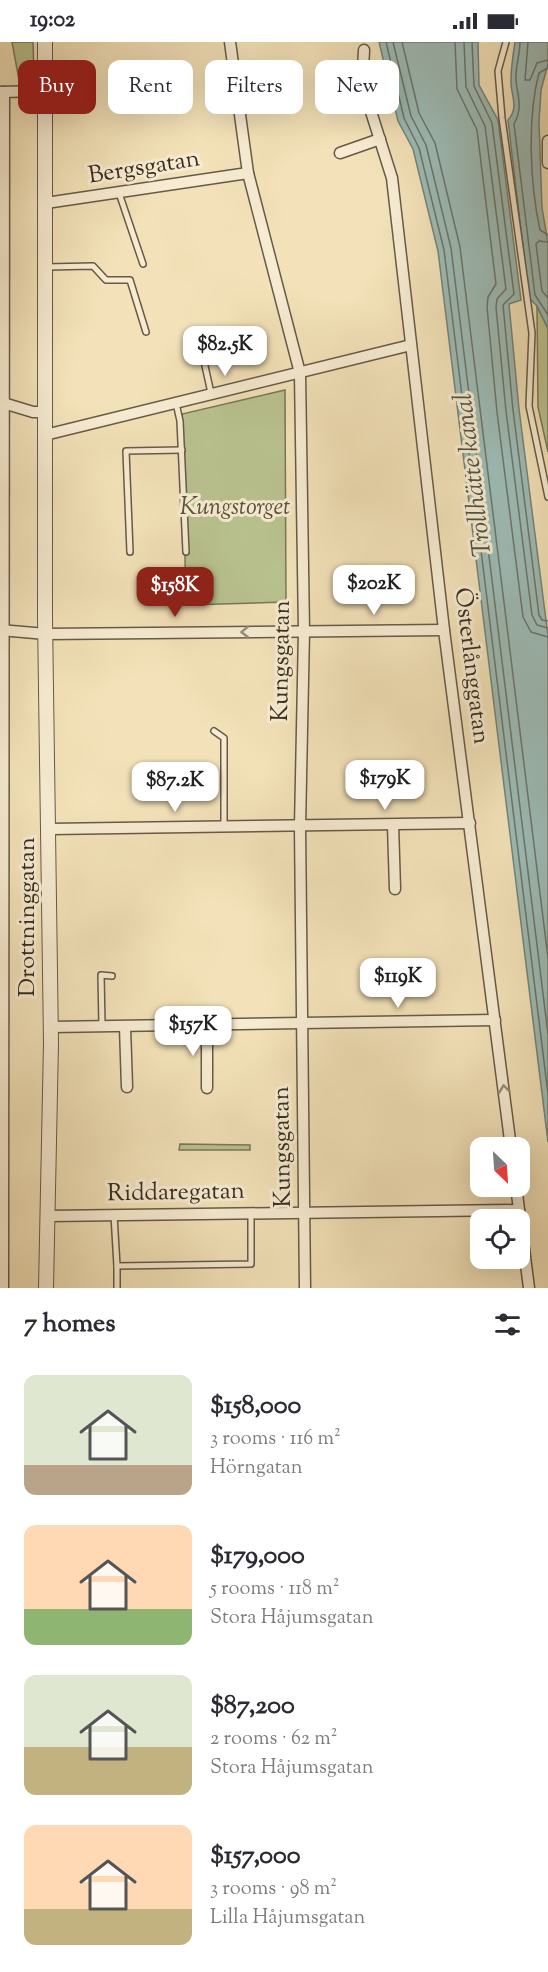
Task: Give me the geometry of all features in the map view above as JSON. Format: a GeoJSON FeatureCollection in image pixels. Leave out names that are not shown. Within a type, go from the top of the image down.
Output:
{"type":"FeatureCollection","features":[{"type":"Feature","properties":{"kind":"street","name":"Drottninggatan"},"geometry":{"type":"LineString","coordinates":[[45,42],[45,60]]}},
{"type":"Feature","properties":{"kind":"street","name":"Kungsgatan"},"geometry":{"type":"LineString","coordinates":[[230,42],[248,173],[300,372],[304,631],[300,827],[306,1212],[305,1288]]}},
{"type":"Feature","properties":{"kind":"street","name":"Österlånggatan"},"geometry":{"type":"LineString","coordinates":[[364,50],[364,86],[392,178],[444,630],[510,1137]]}},
{"type":"Feature","properties":{"kind":"street","name":"Drottninggatan"},"geometry":{"type":"LineString","coordinates":[[2,92],[3,1288]]}},
{"type":"Feature","properties":{"kind":"street"},"geometry":{"type":"LineString","coordinates":[[2,92],[18,92]]}},
{"type":"Feature","properties":{"kind":"street","name":"Drottninggatan"},"geometry":{"type":"LineString","coordinates":[[44,114],[45,634],[50,829],[51,1028],[46,1288]]}},
{"type":"Feature","properties":{"kind":"street"},"geometry":{"type":"LineString","coordinates":[[340,153],[380,139]]}},
{"type":"Feature","properties":{"kind":"street"},"geometry":{"type":"LineString","coordinates":[[548,141],[548,163]]}},
{"type":"Feature","properties":{"kind":"street","name":"Bergsgatan"},"geometry":{"type":"LineString","coordinates":[[46,203],[248,173]]}},
{"type":"Feature","properties":{"kind":"street"},"geometry":{"type":"LineString","coordinates":[[45,435],[411,345]]}},
{"type":"Feature","properties":{"kind":"street"},"geometry":{"type":"LineString","coordinates":[[2,402],[33,412],[46,412]]}},
{"type":"Feature","properties":{"kind":"street"},"geometry":{"type":"LineString","coordinates":[[2,631],[45,634],[444,630]]}},
{"type":"Feature","properties":{"kind":"street"},"geometry":{"type":"LineString","coordinates":[[50,829],[470,823]]}},
{"type":"Feature","properties":{"kind":"street"},"geometry":{"type":"LineString","coordinates":[[393,825],[395,889]]}},
{"type":"Feature","properties":{"kind":"street"},"geometry":{"type":"LineString","coordinates":[[51,1028],[495,1020]]}},
{"type":"Feature","properties":{"kind":"street"},"geometry":{"type":"LineString","coordinates":[[207,1026],[207,1088]]}},
{"type":"Feature","properties":{"kind":"street"},"geometry":{"type":"LineString","coordinates":[[125,1027],[126,1087]]}},
{"type":"Feature","properties":{"kind":"street","name":"Riddaregatan"},"geometry":{"type":"LineString","coordinates":[[49,1216],[470,1210]]}},
{"type":"Feature","properties":{"kind":"street"},"geometry":{"type":"LineString","coordinates":[[527,1269],[529,1288]]}},
{"type":"Feature","properties":{"kind":"lane"},"geometry":{"type":"LineString","coordinates":[[506,42],[498,71],[532,333],[529,406],[548,496]]}},
{"type":"Feature","properties":{"kind":"lane"},"geometry":{"type":"LineString","coordinates":[[119,192],[143,264]]}},
{"type":"Feature","properties":{"kind":"lane"},"geometry":{"type":"LineString","coordinates":[[46,267],[93,266],[106,280],[130,280],[146,333]]}},
{"type":"Feature","properties":{"kind":"lane"},"geometry":{"type":"LineString","coordinates":[[199,339],[212,395]]}},
{"type":"Feature","properties":{"kind":"lane"},"geometry":{"type":"LineString","coordinates":[[176,403],[182,450],[186,552]]}},
{"type":"Feature","properties":{"kind":"lane"},"geometry":{"type":"LineString","coordinates":[[130,552],[126,451],[182,450]]}},
{"type":"Feature","properties":{"kind":"lane"},"geometry":{"type":"LineString","coordinates":[[214,731],[225,738],[224,826]]}},
{"type":"Feature","properties":{"kind":"lane"},"geometry":{"type":"LineString","coordinates":[[102,1027],[101,975],[112,976]]}},
{"type":"Feature","properties":{"kind":"lane"},"geometry":{"type":"LineString","coordinates":[[117,1266],[251,1264],[250,1213]]}},
{"type":"Feature","properties":{"kind":"lane"},"geometry":{"type":"LineString","coordinates":[[114,1215],[117,1288]]}},
{"type":"Feature","properties":{"kind":"green space"},"geometry":{"type":"Polygon","coordinates":[[[12,42],[33,42],[34,60],[18,60],[18,75],[12,42]]]}},
{"type":"Feature","properties":{"kind":"green space"},"geometry":{"type":"Polygon","coordinates":[[[537,306],[548,329],[548,452],[538,407],[537,306]]]}},
{"type":"Feature","properties":{"kind":"green space","name":"Kungstorget"},"geometry":{"type":"Polygon","coordinates":[[[285,390],[286,602],[186,605],[182,414],[285,390]]]}},
{"type":"Feature","properties":{"kind":"green space"},"geometry":{"type":"Polygon","coordinates":[[[180,1144],[250,1145],[250,1150],[179,1150],[180,1144]]]}},
{"type":"Feature","properties":{"kind":"water","name":"Trollhätte kanal"},"geometry":{"type":"Polygon","coordinates":[[[379,42],[478,42],[479,85],[498,120],[521,300],[509,304],[519,409],[548,636],[548,1142],[438,251],[413,149],[396,114],[399,114],[399,60],[383,60],[379,42]]]}},
{"type":"Feature","properties":{"kind":"water"},"geometry":{"type":"Polygon","coordinates":[[[515,42],[548,42],[548,64],[541,90],[539,122],[542,208],[548,243],[548,328],[537,306],[529,298],[508,120],[512,115],[514,105],[511,80],[515,42]]]}}]}
